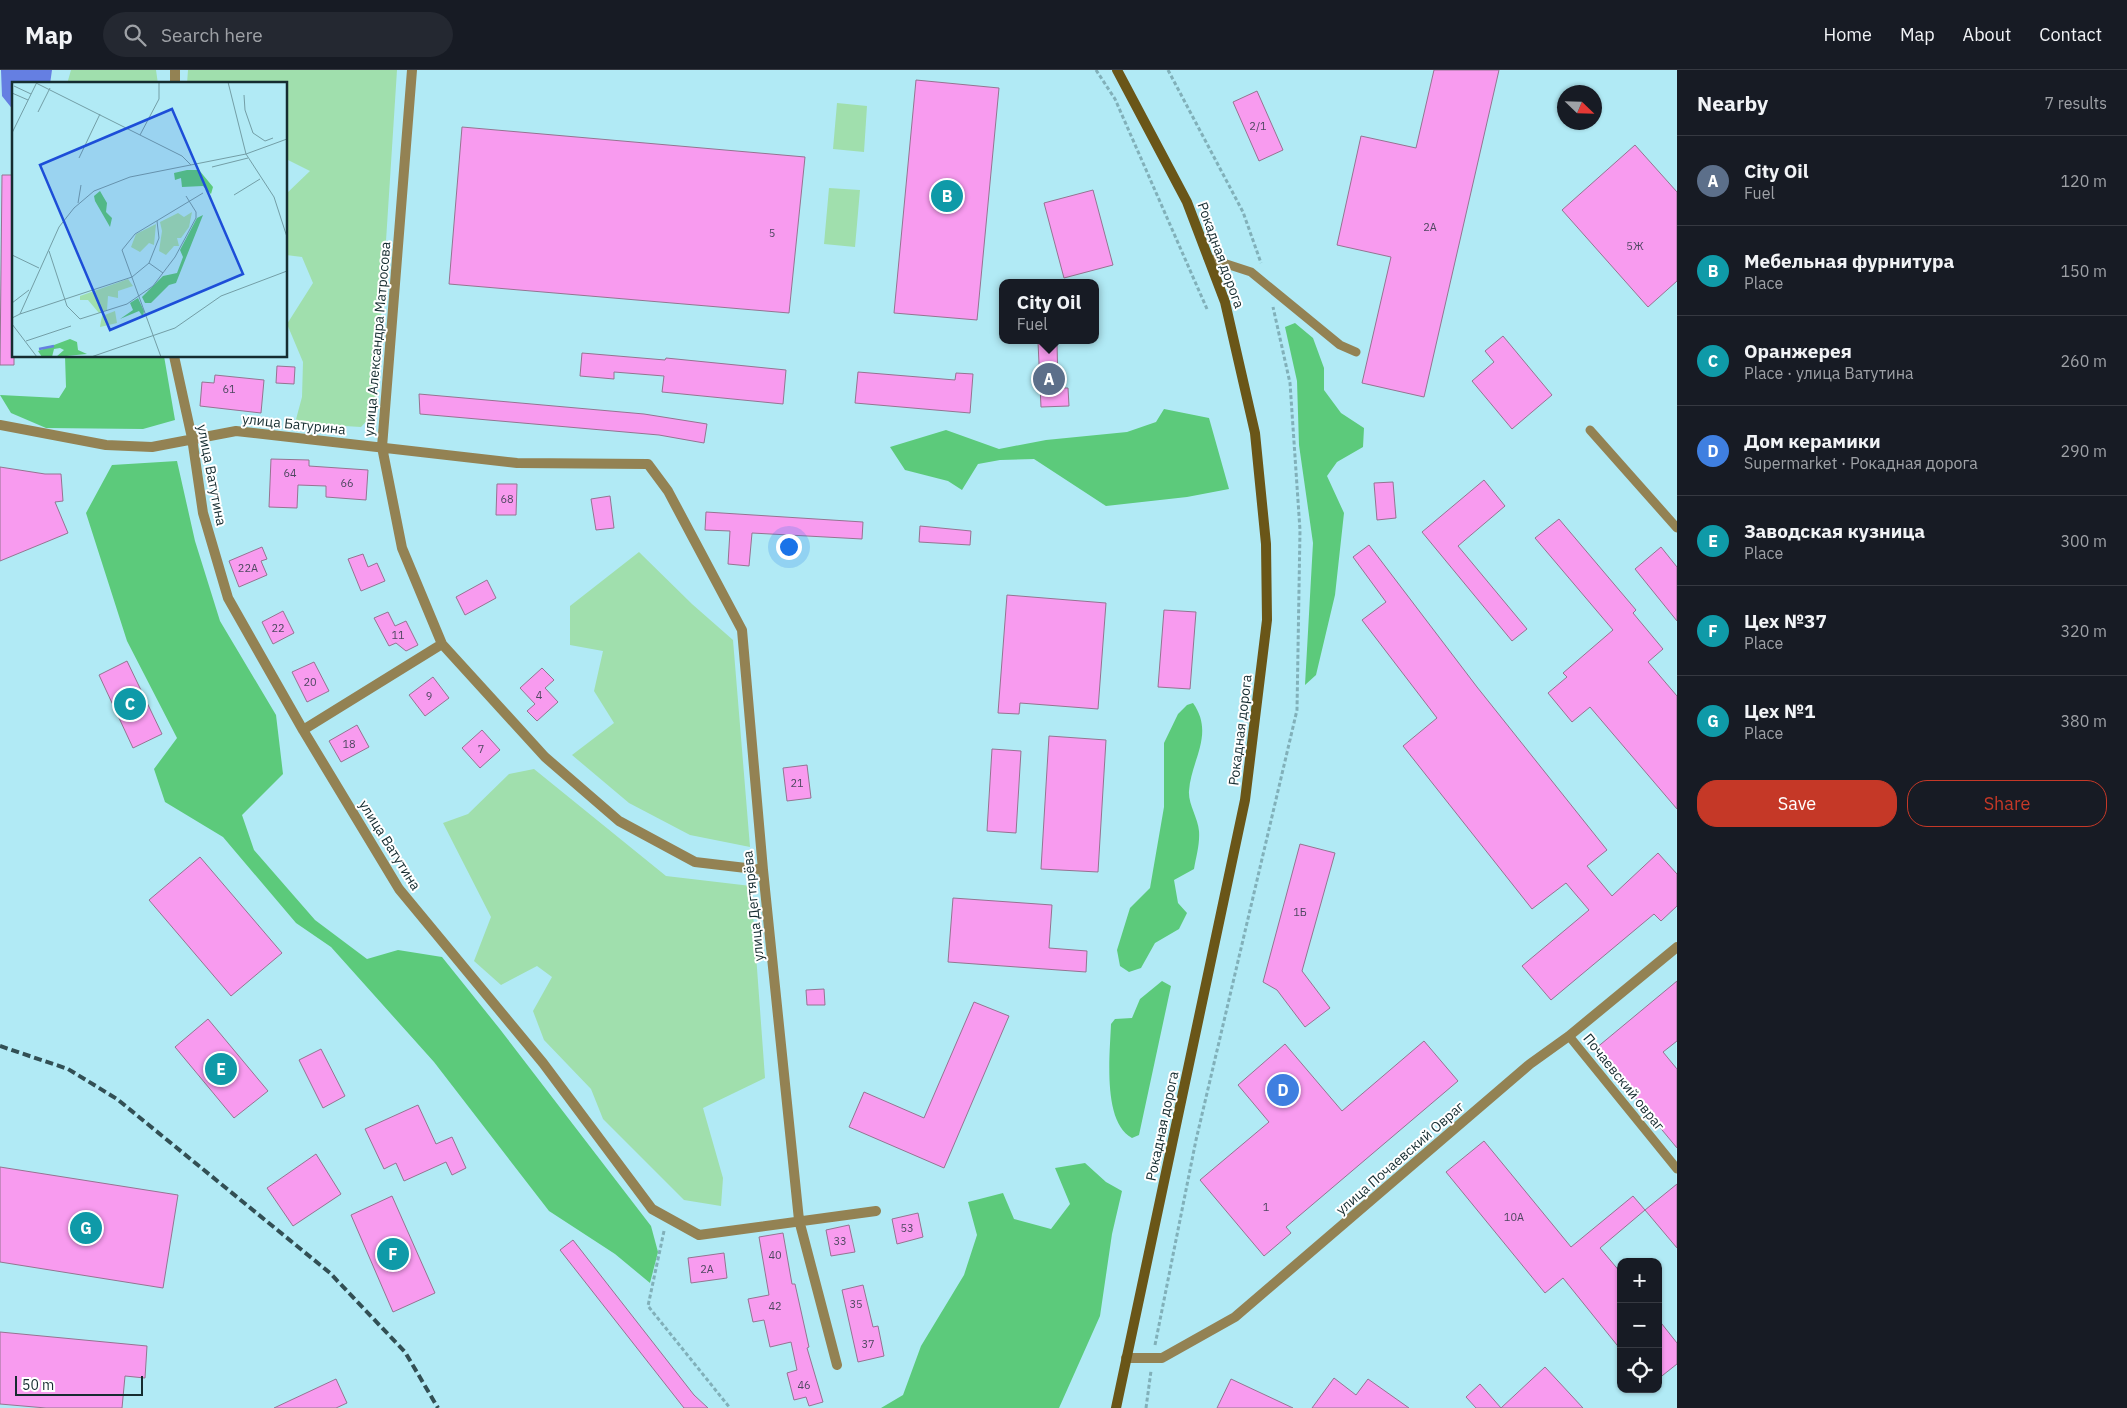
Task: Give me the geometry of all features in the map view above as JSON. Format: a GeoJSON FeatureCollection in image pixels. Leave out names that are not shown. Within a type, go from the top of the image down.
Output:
{"type":"FeatureCollection","features":[{"type":"Feature","properties":{"kind":"main road","name":"Рокадная дорога"},"geometry":{"type":"LineString","coordinates":[[1116,1408],[1245,800],[1267,620],[1266,544],[1255,433],[1225,302],[1187,202],[1117,70]]}},
{"type":"Feature","properties":{"kind":"street","name":"улица Александра Матросова"},"geometry":{"type":"LineString","coordinates":[[412,70],[382,447],[402,548],[442,644],[544,757],[619,821],[696,862],[763,870]]}},
{"type":"Feature","properties":{"kind":"street","name":"улица Ватутина"},"geometry":{"type":"LineString","coordinates":[[174,358],[192,438],[203,513],[228,598],[303,730],[399,889],[543,1063],[652,1210],[699,1235],[876,1211]]}},
{"type":"Feature","properties":{"kind":"street","name":"улица Батурина"},"geometry":{"type":"LineString","coordinates":[[0,425],[106,445],[152,447],[236,431],[517,463],[648,464]]}},
{"type":"Feature","properties":{"kind":"street","name":"улица Дегтярёва"},"geometry":{"type":"LineString","coordinates":[[648,464],[668,491],[742,630],[763,870],[799,1220],[837,1365]]}},
{"type":"Feature","properties":{"kind":"street"},"geometry":{"type":"LineString","coordinates":[[303,730],[442,644]]}},
{"type":"Feature","properties":{"kind":"street","name":"улица Почаевский Овраг"},"geometry":{"type":"LineString","coordinates":[[1126,1358],[1162,1358],[1235,1317],[1530,1064],[1569,1036],[1677,947]]}},
{"type":"Feature","properties":{"kind":"lane"},"geometry":{"type":"LineString","coordinates":[[1208,258],[1251,272],[1340,345],[1356,352]]}},
{"type":"Feature","properties":{"kind":"lane"},"geometry":{"type":"LineString","coordinates":[[1590,430],[1677,528]]}},
{"type":"Feature","properties":{"kind":"lane","name":"Почаевский овраг"},"geometry":{"type":"LineString","coordinates":[[1569,1036],[1677,1169]]}},
{"type":"Feature","properties":{"kind":"path"},"geometry":{"type":"LineString","coordinates":[[1096,70],[1115,100],[1207,309]]}},
{"type":"Feature","properties":{"kind":"path"},"geometry":{"type":"LineString","coordinates":[[667,1217],[648,1306],[730,1408]]}},
{"type":"Feature","properties":{"kind":"green space"},"geometry":{"type":"Polygon","coordinates":[[[71,70],[156,70],[158,82],[68,82],[71,70]]]}},
{"type":"Feature","properties":{"kind":"green space"},"geometry":{"type":"Polygon","coordinates":[[[188,70],[397,70],[375,412],[361,427],[295,423],[302,397],[303,362],[288,322],[313,283],[302,257],[288,255],[288,192],[310,171],[288,160],[288,82],[187,82],[188,70]]]}},
{"type":"Feature","properties":{"kind":"green space"},"geometry":{"type":"Polygon","coordinates":[[[837,103],[867,106],[864,152],[833,149],[837,103]]]}},
{"type":"Feature","properties":{"kind":"green space"},"geometry":{"type":"Polygon","coordinates":[[[829,188],[860,190],[855,247],[824,244],[829,188]]]}},
{"type":"Feature","properties":{"kind":"green space"},"geometry":{"type":"Polygon","coordinates":[[[1295,323],[1313,338],[1324,368],[1324,390],[1341,413],[1364,428],[1363,447],[1337,462],[1327,476],[1344,513],[1335,595],[1316,675],[1305,685],[1313,543],[1299,445],[1297,381],[1285,327],[1295,323]]]}},
{"type":"Feature","properties":{"kind":"green space"},"geometry":{"type":"Polygon","coordinates":[[[65,358],[164,358],[175,420],[143,429],[46,428],[11,413],[0,395],[59,398],[66,387],[65,358]]]}},
{"type":"Feature","properties":{"kind":"green space"},"geometry":{"type":"Polygon","coordinates":[[[1164,409],[1209,418],[1229,489],[1187,497],[1106,506],[1034,459],[1000,460],[978,464],[962,490],[948,481],[905,470],[890,447],[946,430],[999,449],[1046,440],[1127,432],[1156,422],[1164,409]]]}},
{"type":"Feature","properties":{"kind":"green space"},"geometry":{"type":"Polygon","coordinates":[[[177,461],[195,541],[220,621],[276,715],[283,774],[242,815],[254,850],[315,920],[367,959],[398,950],[442,957],[651,1226],[658,1252],[650,1283],[615,1254],[549,1211],[434,1062],[331,947],[296,923],[223,837],[165,802],[154,769],[177,738],[127,641],[86,513],[112,465],[177,461]]]}},
{"type":"Feature","properties":{"kind":"green space"},"geometry":{"type":"Polygon","coordinates":[[[639,552],[692,604],[733,640],[750,847],[690,835],[629,803],[572,755],[614,723],[594,691],[603,651],[570,645],[570,606],[639,552]]]}},
{"type":"Feature","properties":{"kind":"green space"},"geometry":{"type":"Polygon","coordinates":[[[1193,703],[1202,725],[1202,736],[1189,796],[1198,826],[1199,841],[1194,869],[1174,880],[1178,903],[1187,913],[1179,929],[1155,943],[1141,968],[1129,972],[1120,966],[1117,950],[1130,908],[1150,888],[1164,807],[1164,743],[1178,714],[1187,705],[1193,703]]]}},
{"type":"Feature","properties":{"kind":"green space"},"geometry":{"type":"Polygon","coordinates":[[[534,769],[666,876],[751,886],[765,1078],[703,1108],[723,1178],[721,1206],[684,1200],[603,1119],[591,1089],[544,1040],[533,1011],[552,977],[537,966],[501,985],[474,961],[491,917],[443,823],[468,814],[509,774],[534,769]]]}},
{"type":"Feature","properties":{"kind":"green space"},"geometry":{"type":"Polygon","coordinates":[[[1162,981],[1171,986],[1139,1135],[1132,1138],[1122,1130],[1112,1103],[1109,1069],[1111,1024],[1115,1019],[1132,1018],[1140,999],[1162,981]]]}},
{"type":"Feature","properties":{"kind":"green space"},"geometry":{"type":"Polygon","coordinates":[[[1085,1163],[1106,1182],[1122,1191],[1112,1234],[1100,1316],[1059,1408],[881,1408],[903,1395],[921,1346],[964,1275],[977,1235],[968,1202],[1003,1193],[1014,1219],[1051,1229],[1070,1204],[1055,1168],[1085,1163]]]}},
{"type":"Feature","properties":{"kind":"water"},"geometry":{"type":"Polygon","coordinates":[[[1,70],[52,70],[50,82],[12,82],[12,108],[2,96],[1,70]]]}},
{"type":"Feature","properties":{"kind":"building"},"geometry":{"type":"Polygon","coordinates":[[[1434,70],[1499,70],[1424,397],[1362,383],[1391,257],[1337,245],[1361,136],[1416,148],[1434,70]]]}},
{"type":"Feature","properties":{"kind":"building"},"geometry":{"type":"Polygon","coordinates":[[[916,80],[999,88],[977,320],[894,313],[916,80]]]}},
{"type":"Feature","properties":{"kind":"building"},"geometry":{"type":"Polygon","coordinates":[[[1257,91],[1283,150],[1259,161],[1233,102],[1257,91]]]}},
{"type":"Feature","properties":{"kind":"building"},"geometry":{"type":"Polygon","coordinates":[[[462,127],[805,157],[789,313],[449,284],[462,127]]]}},
{"type":"Feature","properties":{"kind":"building"},"geometry":{"type":"Polygon","coordinates":[[[1635,145],[1677,192],[1677,281],[1648,307],[1562,210],[1635,145]]]}},
{"type":"Feature","properties":{"kind":"building"},"geometry":{"type":"Polygon","coordinates":[[[2,175],[12,175],[12,358],[14,358],[14,365],[0,365],[2,175]]]}},
{"type":"Feature","properties":{"kind":"building"},"geometry":{"type":"Polygon","coordinates":[[[1093,190],[1113,265],[1064,278],[1044,203],[1093,190]]]}},
{"type":"Feature","properties":{"kind":"building"},"geometry":{"type":"Polygon","coordinates":[[[1503,336],[1552,395],[1512,429],[1472,381],[1494,362],[1485,351],[1503,336]]]}},
{"type":"Feature","properties":{"kind":"building"},"geometry":{"type":"Polygon","coordinates":[[[1038,344],[1057,344],[1058,388],[1068,388],[1069,406],[1041,407],[1038,344]]]}},
{"type":"Feature","properties":{"kind":"building"},"geometry":{"type":"Polygon","coordinates":[[[582,353],[665,360],[666,358],[786,370],[783,404],[662,392],[664,376],[614,372],[614,379],[580,376],[582,353]]]}},
{"type":"Feature","properties":{"kind":"building"},"geometry":{"type":"Polygon","coordinates":[[[277,366],[295,367],[294,384],[276,383],[277,366]]]}},
{"type":"Feature","properties":{"kind":"building"},"geometry":{"type":"Polygon","coordinates":[[[858,372],[955,380],[956,373],[973,374],[970,413],[855,403],[858,372]]]}},
{"type":"Feature","properties":{"kind":"building"},"geometry":{"type":"Polygon","coordinates":[[[215,375],[264,380],[261,413],[200,406],[202,382],[214,383],[215,375]]]}},
{"type":"Feature","properties":{"kind":"building"},"geometry":{"type":"Polygon","coordinates":[[[419,394],[644,414],[707,424],[704,443],[659,435],[420,414],[419,394]]]}},
{"type":"Feature","properties":{"kind":"building"},"geometry":{"type":"Polygon","coordinates":[[[271,459],[309,460],[309,466],[368,470],[366,500],[326,497],[326,486],[298,485],[297,508],[269,507],[271,459]]]}},
{"type":"Feature","properties":{"kind":"building"},"geometry":{"type":"Polygon","coordinates":[[[0,467],[45,474],[61,474],[63,501],[55,502],[68,533],[0,561],[0,467]]]}},
{"type":"Feature","properties":{"kind":"building"},"geometry":{"type":"Polygon","coordinates":[[[1484,480],[1505,506],[1458,546],[1527,629],[1512,641],[1422,532],[1484,480]]]}},
{"type":"Feature","properties":{"kind":"building"},"geometry":{"type":"Polygon","coordinates":[[[1393,482],[1396,518],[1377,520],[1374,483],[1393,482]]]}},
{"type":"Feature","properties":{"kind":"building"},"geometry":{"type":"Polygon","coordinates":[[[497,484],[517,484],[516,515],[496,515],[497,484]]]}},
{"type":"Feature","properties":{"kind":"building"},"geometry":{"type":"Polygon","coordinates":[[[610,496],[614,528],[596,530],[591,499],[610,496]]]}},
{"type":"Feature","properties":{"kind":"building"},"geometry":{"type":"Polygon","coordinates":[[[706,512],[863,522],[862,539],[752,533],[749,566],[728,564],[730,531],[705,530],[706,512]]]}},
{"type":"Feature","properties":{"kind":"building"},"geometry":{"type":"Polygon","coordinates":[[[1559,519],[1636,610],[1633,613],[1663,649],[1648,662],[1677,696],[1677,809],[1590,707],[1572,722],[1548,693],[1567,677],[1563,673],[1613,630],[1535,538],[1559,519]]]}},
{"type":"Feature","properties":{"kind":"building"},"geometry":{"type":"Polygon","coordinates":[[[920,526],[971,531],[970,545],[919,542],[920,526]]]}},
{"type":"Feature","properties":{"kind":"building"},"geometry":{"type":"Polygon","coordinates":[[[1369,545],[1477,687],[1607,850],[1587,866],[1612,896],[1658,853],[1677,874],[1677,906],[1661,921],[1654,914],[1551,1000],[1522,966],[1589,910],[1566,883],[1532,909],[1403,746],[1437,718],[1362,620],[1386,602],[1353,557],[1369,545]]]}},
{"type":"Feature","properties":{"kind":"building"},"geometry":{"type":"Polygon","coordinates":[[[262,547],[267,559],[261,561],[267,575],[239,587],[229,561],[262,547]]]}},
{"type":"Feature","properties":{"kind":"building"},"geometry":{"type":"Polygon","coordinates":[[[1661,547],[1677,567],[1677,621],[1635,569],[1661,547]]]}},
{"type":"Feature","properties":{"kind":"building"},"geometry":{"type":"Polygon","coordinates":[[[363,554],[368,567],[377,563],[385,581],[361,591],[348,559],[363,554]]]}},
{"type":"Feature","properties":{"kind":"building"},"geometry":{"type":"Polygon","coordinates":[[[487,580],[496,598],[465,615],[456,597],[487,580]]]}},
{"type":"Feature","properties":{"kind":"building"},"geometry":{"type":"Polygon","coordinates":[[[1007,595],[1106,603],[1098,709],[1020,703],[1019,714],[998,713],[1007,595]]]}},
{"type":"Feature","properties":{"kind":"building"},"geometry":{"type":"Polygon","coordinates":[[[1164,610],[1196,612],[1190,689],[1158,687],[1164,610]]]}},
{"type":"Feature","properties":{"kind":"building"},"geometry":{"type":"Polygon","coordinates":[[[283,611],[294,633],[273,644],[262,622],[283,611]]]}},
{"type":"Feature","properties":{"kind":"building"},"geometry":{"type":"Polygon","coordinates":[[[388,612],[395,626],[406,621],[418,645],[406,651],[396,643],[389,646],[374,618],[388,612]]]}},
{"type":"Feature","properties":{"kind":"building"},"geometry":{"type":"Polygon","coordinates":[[[127,661],[162,734],[133,748],[99,675],[127,661]]]}},
{"type":"Feature","properties":{"kind":"building"},"geometry":{"type":"Polygon","coordinates":[[[314,662],[329,691],[307,702],[292,672],[314,662]]]}},
{"type":"Feature","properties":{"kind":"building"},"geometry":{"type":"Polygon","coordinates":[[[542,668],[554,680],[545,688],[558,702],[537,721],[527,711],[535,704],[520,688],[542,668]]]}},
{"type":"Feature","properties":{"kind":"building"},"geometry":{"type":"Polygon","coordinates":[[[433,677],[449,698],[425,716],[409,695],[433,677]]]}},
{"type":"Feature","properties":{"kind":"building"},"geometry":{"type":"Polygon","coordinates":[[[357,725],[369,747],[341,762],[329,741],[357,725]]]}},
{"type":"Feature","properties":{"kind":"building"},"geometry":{"type":"Polygon","coordinates":[[[482,730],[500,750],[480,768],[462,748],[482,730]]]}},
{"type":"Feature","properties":{"kind":"building"},"geometry":{"type":"Polygon","coordinates":[[[1049,736],[1106,740],[1098,872],[1041,869],[1049,736]]]}},
{"type":"Feature","properties":{"kind":"building"},"geometry":{"type":"Polygon","coordinates":[[[992,749],[1021,751],[1016,833],[987,831],[992,749]]]}},
{"type":"Feature","properties":{"kind":"building"},"geometry":{"type":"Polygon","coordinates":[[[807,765],[811,798],[787,801],[783,768],[807,765]]]}},
{"type":"Feature","properties":{"kind":"building"},"geometry":{"type":"Polygon","coordinates":[[[1300,844],[1335,853],[1302,971],[1330,1008],[1305,1027],[1277,990],[1263,982],[1300,844]]]}},
{"type":"Feature","properties":{"kind":"building"},"geometry":{"type":"Polygon","coordinates":[[[200,857],[282,953],[231,996],[149,900],[200,857]]]}},
{"type":"Feature","properties":{"kind":"building"},"geometry":{"type":"Polygon","coordinates":[[[953,898],[1052,905],[1049,948],[1087,951],[1086,972],[948,962],[953,898]]]}},
{"type":"Feature","properties":{"kind":"building"},"geometry":{"type":"Polygon","coordinates":[[[1677,981],[1677,1041],[1663,1052],[1677,1069],[1677,1148],[1595,1049],[1677,981]]]}},
{"type":"Feature","properties":{"kind":"building"},"geometry":{"type":"Polygon","coordinates":[[[824,989],[825,1005],[807,1005],[806,990],[824,989]]]}},
{"type":"Feature","properties":{"kind":"building"},"geometry":{"type":"Polygon","coordinates":[[[974,1002],[1009,1016],[944,1168],[849,1127],[864,1092],[924,1118],[974,1002]]]}},
{"type":"Feature","properties":{"kind":"building"},"geometry":{"type":"Polygon","coordinates":[[[208,1019],[268,1091],[234,1118],[175,1047],[208,1019]]]}},
{"type":"Feature","properties":{"kind":"building"},"geometry":{"type":"Polygon","coordinates":[[[1424,1041],[1458,1081],[1286,1227],[1291,1233],[1264,1256],[1200,1180],[1269,1122],[1238,1085],[1285,1044],[1342,1111],[1424,1041]]]}},
{"type":"Feature","properties":{"kind":"building"},"geometry":{"type":"Polygon","coordinates":[[[321,1049],[345,1096],[323,1108],[299,1060],[321,1049]]]}},
{"type":"Feature","properties":{"kind":"building"},"geometry":{"type":"Polygon","coordinates":[[[418,1105],[436,1144],[452,1137],[466,1168],[452,1175],[446,1162],[404,1181],[396,1163],[384,1169],[365,1129],[418,1105]]]}},
{"type":"Feature","properties":{"kind":"building"},"geometry":{"type":"Polygon","coordinates":[[[1484,1141],[1571,1247],[1633,1196],[1645,1210],[1600,1248],[1617,1268],[1617,1345],[1563,1278],[1545,1293],[1446,1172],[1484,1141]]]}},
{"type":"Feature","properties":{"kind":"building"},"geometry":{"type":"Polygon","coordinates":[[[316,1154],[341,1194],[293,1226],[267,1188],[316,1154]]]}},
{"type":"Feature","properties":{"kind":"building"},"geometry":{"type":"Polygon","coordinates":[[[0,1167],[178,1195],[163,1288],[0,1262],[0,1167]]]}},
{"type":"Feature","properties":{"kind":"building"},"geometry":{"type":"Polygon","coordinates":[[[1677,1184],[1677,1248],[1645,1210],[1677,1184]]]}},
{"type":"Feature","properties":{"kind":"building"},"geometry":{"type":"Polygon","coordinates":[[[392,1196],[435,1293],[393,1312],[351,1215],[392,1196]]]}},
{"type":"Feature","properties":{"kind":"building"},"geometry":{"type":"Polygon","coordinates":[[[918,1213],[923,1237],[897,1244],[892,1219],[918,1213]]]}},
{"type":"Feature","properties":{"kind":"building"},"geometry":{"type":"Polygon","coordinates":[[[849,1225],[855,1252],[831,1256],[826,1230],[849,1225]]]}},
{"type":"Feature","properties":{"kind":"building"},"geometry":{"type":"Polygon","coordinates":[[[783,1233],[792,1284],[795,1284],[809,1347],[807,1348],[823,1402],[809,1406],[806,1397],[794,1400],[787,1373],[797,1370],[791,1342],[770,1347],[764,1320],[753,1322],[748,1299],[769,1295],[759,1237],[783,1233]]]}},
{"type":"Feature","properties":{"kind":"building"},"geometry":{"type":"Polygon","coordinates":[[[573,1240],[694,1395],[708,1408],[684,1408],[560,1250],[573,1240]]]}},
{"type":"Feature","properties":{"kind":"building"},"geometry":{"type":"Polygon","coordinates":[[[724,1253],[727,1278],[691,1283],[688,1258],[724,1253]]]}},
{"type":"Feature","properties":{"kind":"building"},"geometry":{"type":"Polygon","coordinates":[[[863,1285],[873,1327],[878,1326],[884,1356],[858,1362],[842,1290],[863,1285]]]}},
{"type":"Feature","properties":{"kind":"building"},"geometry":{"type":"Polygon","coordinates":[[[1662,1324],[1677,1343],[1677,1364],[1662,1376],[1662,1324]]]}},
{"type":"Feature","properties":{"kind":"building"},"geometry":{"type":"Polygon","coordinates":[[[0,1332],[147,1346],[145,1378],[125,1376],[122,1408],[46,1408],[0,1404],[0,1332]]]}},
{"type":"Feature","properties":{"kind":"building"},"geometry":{"type":"Polygon","coordinates":[[[1545,1367],[1583,1408],[1501,1408],[1545,1367]]]}},
{"type":"Feature","properties":{"kind":"building"},"geometry":{"type":"Polygon","coordinates":[[[1334,1378],[1356,1395],[1368,1379],[1409,1408],[1312,1408],[1334,1378]]]}},
{"type":"Feature","properties":{"kind":"building"},"geometry":{"type":"Polygon","coordinates":[[[336,1379],[347,1403],[336,1408],[274,1408],[336,1379]]]}},
{"type":"Feature","properties":{"kind":"building"},"geometry":{"type":"Polygon","coordinates":[[[1231,1379],[1293,1408],[1217,1408],[1231,1379]]]}},
{"type":"Feature","properties":{"kind":"building"},"geometry":{"type":"Polygon","coordinates":[[[1480,1384],[1501,1408],[1476,1408],[1466,1397],[1480,1384]]]}},
{"type":"Feature","properties":{"kind":"railway"},"geometry":{"type":"LineString","coordinates":[[0,1046],[68,1069],[117,1099],[330,1273],[405,1352],[438,1408]]}},
{"type":"Feature","properties":{"kind":"place","name":"Мебельная фурнитура"},"geometry":{"type":"Point","coordinates":[947,196]}},
{"type":"Feature","properties":{"kind":"place","name":"City Oil"},"geometry":{"type":"Point","coordinates":[1049,379]}},
{"type":"Feature","properties":{"kind":"place","name":"Оранжерея"},"geometry":{"type":"Point","coordinates":[130,704]}},
{"type":"Feature","properties":{"kind":"place","name":"Заводская кузница"},"geometry":{"type":"Point","coordinates":[221,1069]}},
{"type":"Feature","properties":{"kind":"place","name":"Дом керамики"},"geometry":{"type":"Point","coordinates":[1283,1090]}},
{"type":"Feature","properties":{"kind":"place","name":"Цех №1"},"geometry":{"type":"Point","coordinates":[86,1228]}},
{"type":"Feature","properties":{"kind":"place","name":"Цех №37"},"geometry":{"type":"Point","coordinates":[393,1254]}}]}
